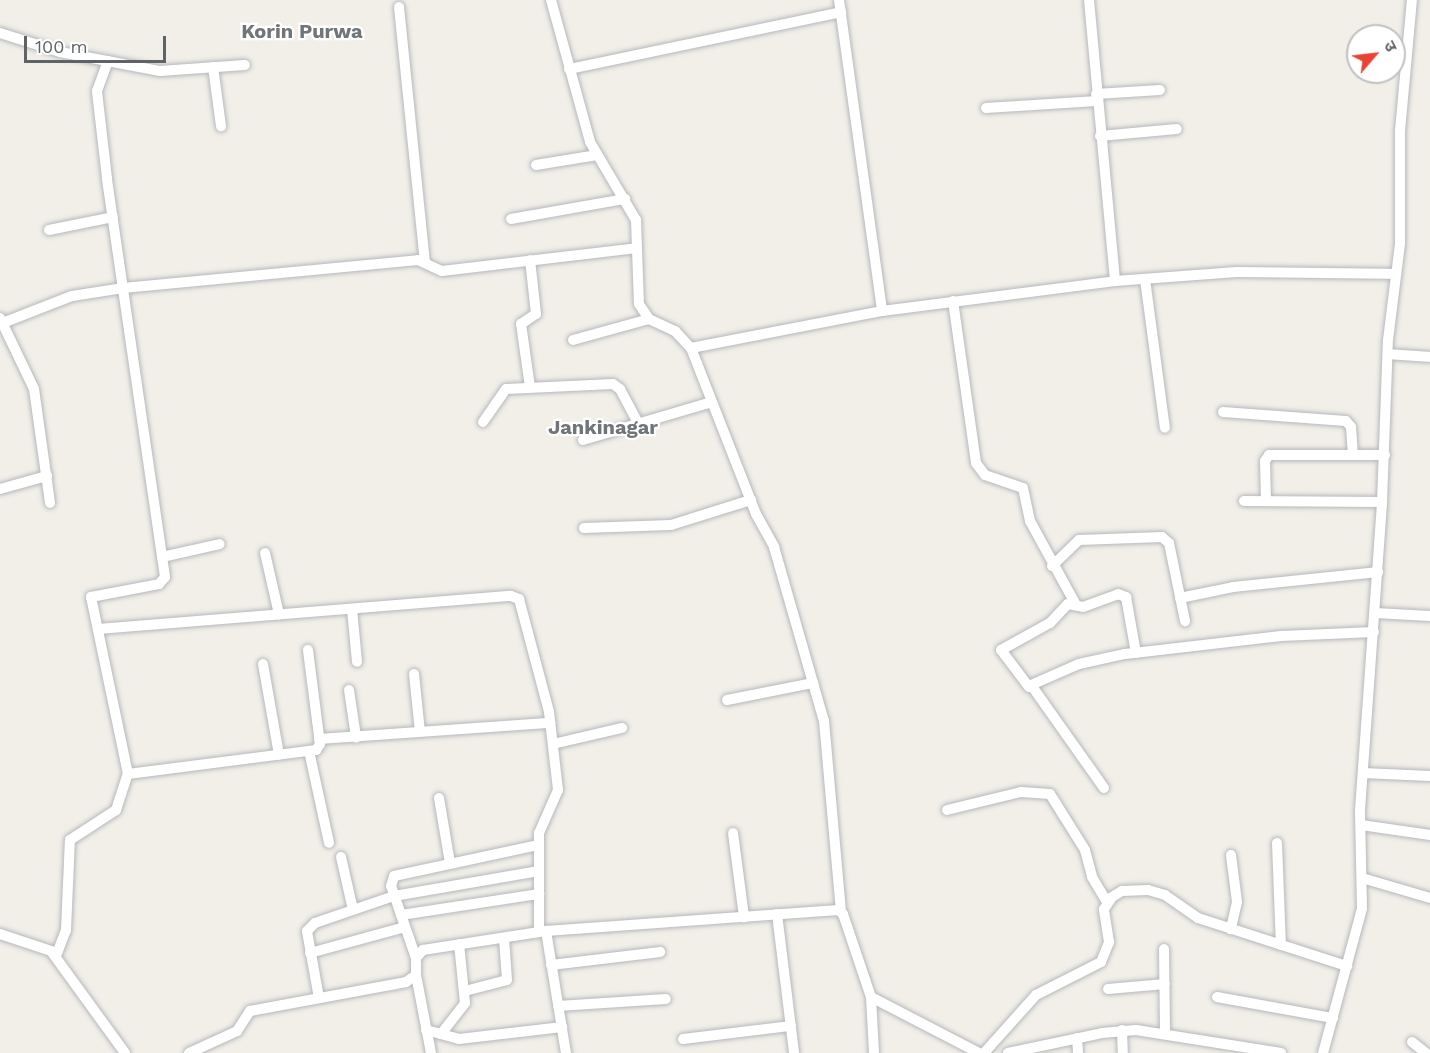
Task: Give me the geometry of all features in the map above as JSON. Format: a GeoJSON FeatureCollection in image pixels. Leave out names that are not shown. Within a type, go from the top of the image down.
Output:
{"type":"FeatureCollection","features":[{"type":"Feature","properties":{"kind":"street"},"geometry":{"type":"LineString","coordinates":[[551,0],[597,154],[636,220],[639,304],[649,319],[675,331],[691,348],[751,500],[774,547],[827,735],[841,911],[871,997],[874,1053]]}},
{"type":"Feature","properties":{"kind":"street"},"geometry":{"type":"LineString","coordinates":[[839,0],[882,311]]}},
{"type":"Feature","properties":{"kind":"street"},"geometry":{"type":"LineString","coordinates":[[1089,0],[1114,281]]}},
{"type":"Feature","properties":{"kind":"street"},"geometry":{"type":"LineString","coordinates":[[1323,1053],[1362,908],[1363,773],[1385,455],[1388,354],[1396,274],[1400,131],[1412,0]]}},
{"type":"Feature","properties":{"kind":"street"},"geometry":{"type":"LineString","coordinates":[[399,7],[425,262]]}},
{"type":"Feature","properties":{"kind":"street"},"geometry":{"type":"LineString","coordinates":[[570,69],[841,12]]}},
{"type":"Feature","properties":{"kind":"street"},"geometry":{"type":"LineString","coordinates":[[0,33],[60,52],[160,71],[246,65]]}},
{"type":"Feature","properties":{"kind":"street"},"geometry":{"type":"LineString","coordinates":[[56,956],[66,930],[70,840],[116,810],[128,774],[91,597],[161,583],[165,577],[97,91],[108,61]]}},
{"type":"Feature","properties":{"kind":"street"},"geometry":{"type":"LineString","coordinates":[[213,67],[221,126]]}},
{"type":"Feature","properties":{"kind":"street"},"geometry":{"type":"LineString","coordinates":[[986,108],[1160,90]]}},
{"type":"Feature","properties":{"kind":"street"},"geometry":{"type":"LineString","coordinates":[[1100,136],[1177,129]]}},
{"type":"Feature","properties":{"kind":"street"},"geometry":{"type":"LineString","coordinates":[[536,165],[597,154]]}},
{"type":"Feature","properties":{"kind":"street"},"geometry":{"type":"LineString","coordinates":[[510,219],[624,199]]}},
{"type":"Feature","properties":{"kind":"street"},"geometry":{"type":"LineString","coordinates":[[49,230],[113,217]]}},
{"type":"Feature","properties":{"kind":"street"},"geometry":{"type":"LineString","coordinates":[[50,503],[34,389],[1,322],[72,296],[123,288],[312,268],[425,262],[442,271],[637,248]]}},
{"type":"Feature","properties":{"kind":"street"},"geometry":{"type":"LineString","coordinates":[[530,260],[536,314],[521,324],[530,387]]}},
{"type":"Feature","properties":{"kind":"street"},"geometry":{"type":"LineString","coordinates":[[691,348],[882,311],[1114,281],[1244,272],[1396,274]]}},
{"type":"Feature","properties":{"kind":"street"},"geometry":{"type":"LineString","coordinates":[[1145,279],[1165,428]]}},
{"type":"Feature","properties":{"kind":"street"},"geometry":{"type":"LineString","coordinates":[[953,301],[976,463],[985,475],[1023,489],[1029,521],[1052,566],[1076,605]]}},
{"type":"Feature","properties":{"kind":"street"},"geometry":{"type":"LineString","coordinates":[[573,340],[649,319]]}},
{"type":"Feature","properties":{"kind":"street"},"geometry":{"type":"LineString","coordinates":[[1388,354],[1430,357]]}},
{"type":"Feature","properties":{"kind":"street"},"geometry":{"type":"LineString","coordinates":[[483,422],[506,389],[613,384],[620,389],[638,423]]}},
{"type":"Feature","properties":{"kind":"street"},"geometry":{"type":"LineString","coordinates":[[583,440],[712,402]]}},
{"type":"Feature","properties":{"kind":"street"},"geometry":{"type":"LineString","coordinates":[[1224,412],[1346,421],[1351,427],[1353,455]]}},
{"type":"Feature","properties":{"kind":"street"},"geometry":{"type":"LineString","coordinates":[[1266,501],[1265,461],[1269,455],[1385,455]]}},
{"type":"Feature","properties":{"kind":"street"},"geometry":{"type":"LineString","coordinates":[[0,489],[47,476]]}},
{"type":"Feature","properties":{"kind":"street"},"geometry":{"type":"LineString","coordinates":[[584,528],[671,525],[751,500]]}},
{"type":"Feature","properties":{"kind":"street"},"geometry":{"type":"LineString","coordinates":[[1244,501],[1382,502]]}},
{"type":"Feature","properties":{"kind":"street"},"geometry":{"type":"LineString","coordinates":[[1052,566],[1079,540],[1162,537],[1169,543],[1185,621]]}},
{"type":"Feature","properties":{"kind":"street"},"geometry":{"type":"LineString","coordinates":[[162,557],[220,543]]}},
{"type":"Feature","properties":{"kind":"street"},"geometry":{"type":"LineString","coordinates":[[265,553],[279,614]]}},
{"type":"Feature","properties":{"kind":"street"},"geometry":{"type":"LineString","coordinates":[[1180,598],[1233,587],[1378,572]]}},
{"type":"Feature","properties":{"kind":"street"},"geometry":{"type":"LineString","coordinates":[[1104,788],[1001,650],[1050,623],[1066,605],[1087,606],[1118,594],[1126,597],[1136,653]]}},
{"type":"Feature","properties":{"kind":"street"},"geometry":{"type":"LineString","coordinates":[[98,629],[511,596],[519,599],[550,723],[553,744],[558,796],[543,824],[539,845],[539,894],[543,932],[552,965],[566,1053]]}},
{"type":"Feature","properties":{"kind":"street"},"geometry":{"type":"LineString","coordinates":[[352,609],[357,662]]}},
{"type":"Feature","properties":{"kind":"street"},"geometry":{"type":"LineString","coordinates":[[1375,613],[1430,616]]}},
{"type":"Feature","properties":{"kind":"street"},"geometry":{"type":"LineString","coordinates":[[1029,687],[1079,663],[1136,653],[1281,636],[1374,632]]}},
{"type":"Feature","properties":{"kind":"street"},"geometry":{"type":"LineString","coordinates":[[128,774],[309,751],[319,747],[308,650]]}},
{"type":"Feature","properties":{"kind":"street"},"geometry":{"type":"LineString","coordinates":[[263,664],[279,755]]}},
{"type":"Feature","properties":{"kind":"street"},"geometry":{"type":"LineString","coordinates":[[414,674],[420,732]]}},
{"type":"Feature","properties":{"kind":"street"},"geometry":{"type":"LineString","coordinates":[[727,700],[813,683]]}},
{"type":"Feature","properties":{"kind":"street"},"geometry":{"type":"LineString","coordinates":[[349,690],[356,737]]}},
{"type":"Feature","properties":{"kind":"street"},"geometry":{"type":"LineString","coordinates":[[319,739],[550,723]]}},
{"type":"Feature","properties":{"kind":"street"},"geometry":{"type":"LineString","coordinates":[[553,744],[622,728]]}},
{"type":"Feature","properties":{"kind":"street"},"geometry":{"type":"LineString","coordinates":[[309,751],[329,843]]}},
{"type":"Feature","properties":{"kind":"street"},"geometry":{"type":"LineString","coordinates":[[1363,773],[1430,776]]}},
{"type":"Feature","properties":{"kind":"street"},"geometry":{"type":"LineString","coordinates":[[947,810],[1021,792],[1050,794],[1084,850],[1092,877],[1107,902]]}},
{"type":"Feature","properties":{"kind":"street"},"geometry":{"type":"LineString","coordinates":[[439,798],[450,863]]}},
{"type":"Feature","properties":{"kind":"street"},"geometry":{"type":"LineString","coordinates":[[1361,825],[1430,835]]}},
{"type":"Feature","properties":{"kind":"street"},"geometry":{"type":"LineString","coordinates":[[734,833],[744,917]]}},
{"type":"Feature","properties":{"kind":"street"},"geometry":{"type":"LineString","coordinates":[[1277,843],[1281,945]]}},
{"type":"Feature","properties":{"kind":"street"},"geometry":{"type":"LineString","coordinates":[[431,1052],[416,975],[416,958],[394,896],[394,876],[539,845]]}},
{"type":"Feature","properties":{"kind":"street"},"geometry":{"type":"LineString","coordinates":[[1230,855],[1237,902],[1231,929]]}},
{"type":"Feature","properties":{"kind":"street"},"geometry":{"type":"LineString","coordinates":[[341,856],[353,910]]}},
{"type":"Feature","properties":{"kind":"street"},"geometry":{"type":"LineString","coordinates":[[319,998],[307,931],[311,926],[394,896],[539,871]]}},
{"type":"Feature","properties":{"kind":"street"},"geometry":{"type":"LineString","coordinates":[[1362,878],[1430,898]]}},
{"type":"Feature","properties":{"kind":"street"},"geometry":{"type":"LineString","coordinates":[[984,1053],[1036,995],[1101,962],[1109,942],[1104,909],[1107,902],[1122,891],[1148,890],[1171,898],[1198,918],[1347,966]]}},
{"type":"Feature","properties":{"kind":"street"},"geometry":{"type":"LineString","coordinates":[[401,915],[539,894]]}},
{"type":"Feature","properties":{"kind":"street"},"geometry":{"type":"LineString","coordinates":[[416,958],[423,950],[543,932],[841,911]]}},
{"type":"Feature","properties":{"kind":"street"},"geometry":{"type":"LineString","coordinates":[[777,914],[794,1053]]}},
{"type":"Feature","properties":{"kind":"street"},"geometry":{"type":"LineString","coordinates":[[310,953],[405,927]]}},
{"type":"Feature","properties":{"kind":"street"},"geometry":{"type":"LineString","coordinates":[[0,934],[45,945],[56,956],[125,1053]]}},
{"type":"Feature","properties":{"kind":"street"},"geometry":{"type":"LineString","coordinates":[[465,991],[507,980],[504,938]]}},
{"type":"Feature","properties":{"kind":"street"},"geometry":{"type":"LineString","coordinates":[[441,1035],[463,1007],[465,991],[459,944]]}},
{"type":"Feature","properties":{"kind":"street"},"geometry":{"type":"LineString","coordinates":[[1164,949],[1165,1034]]}},
{"type":"Feature","properties":{"kind":"street"},"geometry":{"type":"LineString","coordinates":[[552,965],[660,952]]}},
{"type":"Feature","properties":{"kind":"street"},"geometry":{"type":"LineString","coordinates":[[189,1053],[237,1031],[250,1011],[406,982],[416,975]]}},
{"type":"Feature","properties":{"kind":"street"},"geometry":{"type":"LineString","coordinates":[[1108,990],[1164,984]]}},
{"type":"Feature","properties":{"kind":"street"},"geometry":{"type":"LineString","coordinates":[[871,997],[979,1053]]}},
{"type":"Feature","properties":{"kind":"street"},"geometry":{"type":"LineString","coordinates":[[1217,997],[1333,1018]]}},
{"type":"Feature","properties":{"kind":"street"},"geometry":{"type":"LineString","coordinates":[[558,1006],[666,999]]}},
{"type":"Feature","properties":{"kind":"street"},"geometry":{"type":"LineString","coordinates":[[683,1039],[791,1026]]}},
{"type":"Feature","properties":{"kind":"street"},"geometry":{"type":"LineString","coordinates":[[426,1030],[459,1039],[562,1027]]}},
{"type":"Feature","properties":{"kind":"street"},"geometry":{"type":"LineString","coordinates":[[1122,1030],[1123,1053]]}},
{"type":"Feature","properties":{"kind":"street"},"geometry":{"type":"LineString","coordinates":[[1008,1053],[1122,1030],[1165,1034],[1281,1053]]}},
{"type":"Feature","properties":{"kind":"street"},"geometry":{"type":"LineString","coordinates":[[1077,1038],[1078,1053]]}},
{"type":"Feature","properties":{"kind":"street"},"geometry":{"type":"LineString","coordinates":[[1412,1042],[1426,1053]]}},
{"type":"Feature","properties":{"kind":"district","name":"Korin Purwa"},"geometry":{"type":"Point","coordinates":[302,31]}},
{"type":"Feature","properties":{"kind":"district","name":"Jankinagar"},"geometry":{"type":"Point","coordinates":[603,427]}}]}
